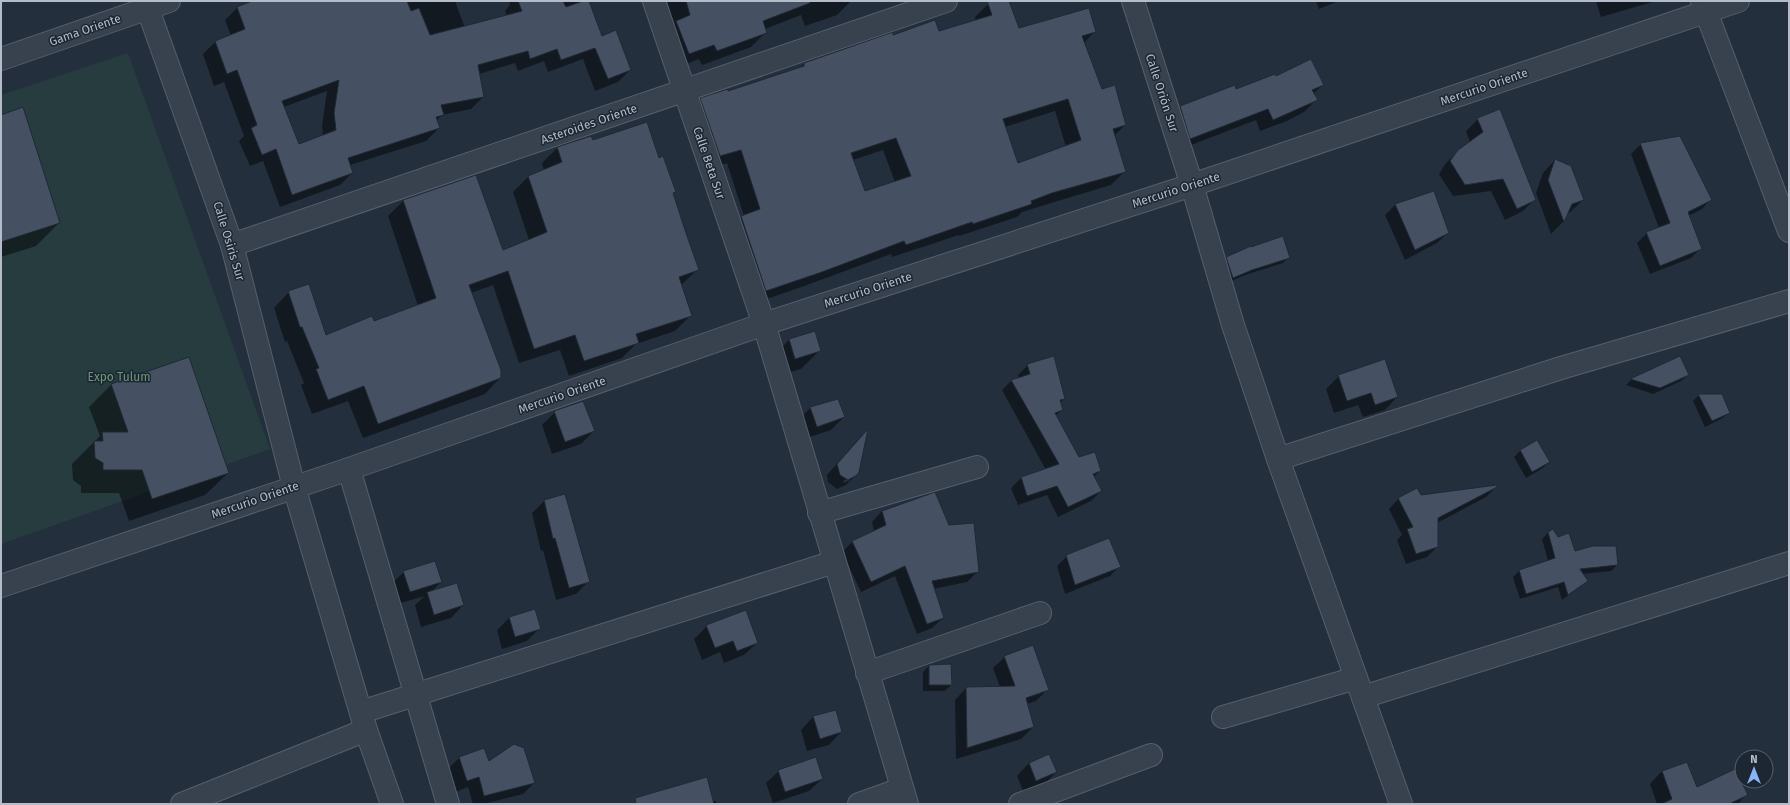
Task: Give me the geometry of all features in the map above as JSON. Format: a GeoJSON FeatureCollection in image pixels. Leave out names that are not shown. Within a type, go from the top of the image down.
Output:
{"type":"FeatureCollection","features":[{"type":"Feature","properties":{"kind":"street","name":"Gama Oriente"},"geometry":{"type":"LineString","coordinates":[[1,59],[146,5],[169,1]]}},
{"type":"Feature","properties":{"kind":"street","name":"Calle Beta Sur"},"geometry":{"type":"LineString","coordinates":[[654,1],[764,324],[904,796]]}},
{"type":"Feature","properties":{"kind":"street","name":"Asteroides Oriente"},"geometry":{"type":"LineString","coordinates":[[232,245],[946,1]]}},
{"type":"Feature","properties":{"kind":"street","name":"Calle Orión Sur"},"geometry":{"type":"LineString","coordinates":[[1133,1],[1192,185],[1234,325],[1278,459],[1401,804]]}},
{"type":"Feature","properties":{"kind":"street","name":"Mercurio Oriente"},"geometry":{"type":"LineString","coordinates":[[1,586],[349,469],[764,324],[1192,185],[1704,7],[1738,1]]}},
{"type":"Feature","properties":{"kind":"street","name":"Calle Osiris Sur"},"geometry":{"type":"LineString","coordinates":[[146,5],[232,245],[294,487],[364,721],[392,804]]}},
{"type":"Feature","properties":{"kind":"street"},"geometry":{"type":"LineString","coordinates":[[1704,7],[1789,232]]}},
{"type":"Feature","properties":{"kind":"street"},"geometry":{"type":"LineString","coordinates":[[1278,459],[1561,368],[1789,300]]}},
{"type":"Feature","properties":{"kind":"street"},"geometry":{"type":"LineString","coordinates":[[819,513],[977,467]]}},
{"type":"Feature","properties":{"kind":"street"},"geometry":{"type":"LineString","coordinates":[[349,469],[448,804]]}},
{"type":"Feature","properties":{"kind":"street"},"geometry":{"type":"LineString","coordinates":[[182,804],[416,696],[834,562]]}},
{"type":"Feature","properties":{"kind":"street"},"geometry":{"type":"LineString","coordinates":[[1223,717],[1360,687],[1789,563]]}},
{"type":"Feature","properties":{"kind":"street"},"geometry":{"type":"LineString","coordinates":[[867,673],[1040,613]]}},
{"type":"Feature","properties":{"kind":"street"},"geometry":{"type":"LineString","coordinates":[[1020,804],[1152,755]]}},
{"type":"Feature","properties":{"kind":"street"},"geometry":{"type":"LineString","coordinates":[[858,804],[904,796]]}},
{"type":"Feature","properties":{"kind":"green space","name":"Expo Tulum"},"geometry":{"type":"Polygon","coordinates":[[[128,53],[270,449],[1,544],[1,95],[128,53]]]}},
{"type":"Feature","properties":{"kind":"building"},"geometry":{"type":"Polygon","coordinates":[[[252,1],[407,1],[411,11],[419,8],[430,35],[522,11],[518,1],[563,1],[566,7],[583,1],[589,1],[602,36],[616,30],[631,70],[608,79],[595,48],[561,60],[557,49],[530,59],[528,51],[478,65],[484,97],[441,105],[444,115],[436,117],[440,128],[348,158],[353,173],[292,195],[276,149],[262,155],[251,128],[257,125],[237,70],[227,74],[215,41],[245,29],[237,7],[252,1]],[[339,80],[282,101],[299,144],[336,130],[334,113],[339,80]]]}},
{"type":"Feature","properties":{"kind":"building"},"geometry":{"type":"Polygon","coordinates":[[[686,1],[810,1],[810,3],[763,21],[767,33],[717,51],[714,45],[689,54],[676,21],[690,15],[686,1]]]}},
{"type":"Feature","properties":{"kind":"building"},"geometry":{"type":"Polygon","coordinates":[[[987,1],[1009,1],[1019,28],[1089,8],[1096,32],[1082,36],[1102,89],[1115,85],[1126,125],[1113,129],[1126,172],[1052,193],[1031,201],[1032,204],[973,224],[972,222],[906,245],[904,241],[822,272],[766,291],[741,216],[760,209],[741,150],[720,156],[700,98],[728,89],[728,91],[804,66],[804,63],[893,32],[893,35],[935,20],[939,31],[992,15],[987,1]],[[1068,99],[1003,119],[1018,163],[1081,140],[1068,99]],[[896,138],[851,153],[865,191],[911,176],[896,138]]]}},
{"type":"Feature","properties":{"kind":"building"},"geometry":{"type":"Polygon","coordinates":[[[1311,59],[1324,85],[1312,90],[1318,100],[1273,120],[1268,109],[1190,139],[1180,106],[1235,85],[1236,89],[1275,74],[1276,76],[1311,59]]]}},
{"type":"Feature","properties":{"kind":"building"},"geometry":{"type":"Polygon","coordinates":[[[23,107],[60,223],[1,242],[1,115],[23,107]]]}},
{"type":"Feature","properties":{"kind":"building"},"geometry":{"type":"Polygon","coordinates":[[[1500,109],[1536,200],[1517,209],[1503,179],[1465,185],[1450,161],[1458,150],[1483,132],[1477,118],[1500,109]]]}},
{"type":"Feature","properties":{"kind":"building"},"geometry":{"type":"Polygon","coordinates":[[[647,122],[659,158],[663,156],[676,192],[673,193],[699,270],[679,277],[692,316],[636,334],[639,343],[584,361],[575,335],[534,349],[508,271],[469,285],[501,370],[501,378],[378,424],[364,386],[328,400],[316,369],[319,368],[302,327],[300,327],[288,291],[309,284],[326,335],[372,316],[374,321],[436,298],[403,200],[476,175],[503,250],[547,232],[528,176],[562,162],[557,147],[591,136],[593,140],[647,122]]]}},
{"type":"Feature","properties":{"kind":"building"},"geometry":{"type":"Polygon","coordinates":[[[1680,136],[1712,200],[1688,212],[1702,249],[1660,266],[1646,232],[1670,223],[1640,143],[1680,136]]]}},
{"type":"Feature","properties":{"kind":"building"},"geometry":{"type":"Polygon","coordinates":[[[1555,159],[1571,166],[1584,200],[1572,204],[1564,222],[1548,180],[1555,159]]]}},
{"type":"Feature","properties":{"kind":"building"},"geometry":{"type":"Polygon","coordinates":[[[1434,191],[1449,233],[1415,250],[1395,204],[1434,191]]]}},
{"type":"Feature","properties":{"kind":"building"},"geometry":{"type":"Polygon","coordinates":[[[1283,236],[1290,258],[1252,270],[1233,278],[1226,257],[1251,246],[1283,236]]]}},
{"type":"Feature","properties":{"kind":"building"},"geometry":{"type":"Polygon","coordinates":[[[815,331],[821,351],[795,359],[789,339],[815,331]]]}},
{"type":"Feature","properties":{"kind":"building"},"geometry":{"type":"Polygon","coordinates":[[[1054,356],[1065,399],[1060,400],[1063,410],[1055,413],[1079,457],[1095,452],[1101,471],[1093,474],[1102,491],[1068,507],[1057,486],[1027,496],[1021,477],[1059,464],[1011,380],[1030,374],[1027,364],[1054,356]]]}},
{"type":"Feature","properties":{"kind":"building"},"geometry":{"type":"Polygon","coordinates":[[[1680,356],[1689,375],[1660,388],[1630,379],[1680,356]]]}},
{"type":"Feature","properties":{"kind":"building"},"geometry":{"type":"Polygon","coordinates":[[[189,357],[229,473],[152,499],[142,470],[103,470],[103,463],[95,458],[94,441],[103,441],[102,432],[128,432],[111,384],[189,357]]]}},
{"type":"Feature","properties":{"kind":"building"},"geometry":{"type":"Polygon","coordinates":[[[1385,359],[1398,397],[1375,405],[1371,393],[1347,401],[1338,375],[1385,359]]]}},
{"type":"Feature","properties":{"kind":"building"},"geometry":{"type":"Polygon","coordinates":[[[1698,394],[1722,394],[1730,413],[1712,421],[1698,394]]]}},
{"type":"Feature","properties":{"kind":"building"},"geometry":{"type":"Polygon","coordinates":[[[838,399],[845,417],[817,427],[810,407],[838,399]]]}},
{"type":"Feature","properties":{"kind":"building"},"geometry":{"type":"Polygon","coordinates":[[[583,401],[595,431],[565,442],[554,411],[583,401]]]}},
{"type":"Feature","properties":{"kind":"building"},"geometry":{"type":"Polygon","coordinates":[[[868,429],[859,472],[857,475],[848,480],[840,475],[837,464],[868,429]]]}},
{"type":"Feature","properties":{"kind":"building"},"geometry":{"type":"Polygon","coordinates":[[[1537,440],[1550,462],[1532,472],[1520,450],[1537,440]]]}},
{"type":"Feature","properties":{"kind":"building"},"geometry":{"type":"Polygon","coordinates":[[[1497,485],[1497,487],[1438,518],[1438,547],[1416,554],[1407,529],[1413,527],[1398,498],[1417,488],[1421,495],[1497,485]]]}},
{"type":"Feature","properties":{"kind":"building"},"geometry":{"type":"Polygon","coordinates":[[[935,492],[949,525],[974,523],[979,572],[932,581],[944,618],[927,624],[905,566],[871,582],[852,541],[886,525],[882,511],[935,492]]]}},
{"type":"Feature","properties":{"kind":"building"},"geometry":{"type":"Polygon","coordinates":[[[565,494],[590,582],[569,588],[555,538],[553,539],[544,500],[565,494]]]}},
{"type":"Feature","properties":{"kind":"building"},"geometry":{"type":"Polygon","coordinates":[[[1553,529],[1558,537],[1569,533],[1575,551],[1593,546],[1616,546],[1618,565],[1580,569],[1588,581],[1568,595],[1564,582],[1526,594],[1519,570],[1555,558],[1548,532],[1553,529]]]}},
{"type":"Feature","properties":{"kind":"building"},"geometry":{"type":"Polygon","coordinates":[[[1109,538],[1121,567],[1075,585],[1066,555],[1109,538]]]}},
{"type":"Feature","properties":{"kind":"building"},"geometry":{"type":"Polygon","coordinates":[[[435,561],[442,582],[410,592],[403,571],[435,561]]]}},
{"type":"Feature","properties":{"kind":"building"},"geometry":{"type":"Polygon","coordinates":[[[457,583],[464,605],[434,615],[427,592],[457,583]]]}},
{"type":"Feature","properties":{"kind":"building"},"geometry":{"type":"Polygon","coordinates":[[[535,609],[541,629],[515,637],[509,617],[535,609]]]}},
{"type":"Feature","properties":{"kind":"building"},"geometry":{"type":"Polygon","coordinates":[[[746,610],[758,643],[737,651],[733,641],[715,648],[706,625],[746,610]]]}},
{"type":"Feature","properties":{"kind":"building"},"geometry":{"type":"Polygon","coordinates":[[[1033,645],[1049,690],[1026,698],[1034,727],[967,748],[966,687],[1015,686],[1004,656],[1033,645]]]}},
{"type":"Feature","properties":{"kind":"building"},"geometry":{"type":"Polygon","coordinates":[[[951,664],[952,685],[929,685],[929,665],[951,664]]]}},
{"type":"Feature","properties":{"kind":"building"},"geometry":{"type":"Polygon","coordinates":[[[836,710],[842,732],[820,739],[813,716],[836,710]]]}},
{"type":"Feature","properties":{"kind":"building"},"geometry":{"type":"Polygon","coordinates":[[[514,744],[524,748],[535,783],[484,796],[479,777],[467,781],[459,757],[484,748],[489,761],[514,744]]]}},
{"type":"Feature","properties":{"kind":"building"},"geometry":{"type":"Polygon","coordinates":[[[1049,754],[1057,772],[1036,781],[1029,763],[1049,754]]]}},
{"type":"Feature","properties":{"kind":"building"},"geometry":{"type":"Polygon","coordinates":[[[816,757],[823,779],[785,792],[778,770],[816,757]]]}},
{"type":"Feature","properties":{"kind":"building"},"geometry":{"type":"Polygon","coordinates":[[[1687,762],[1697,787],[1734,769],[1734,789],[1745,789],[1748,795],[1729,804],[1661,804],[1672,799],[1662,771],[1687,762]]]}},
{"type":"Feature","properties":{"kind":"building"},"geometry":{"type":"Polygon","coordinates":[[[707,777],[714,804],[636,804],[635,798],[707,777]]]}}]}
